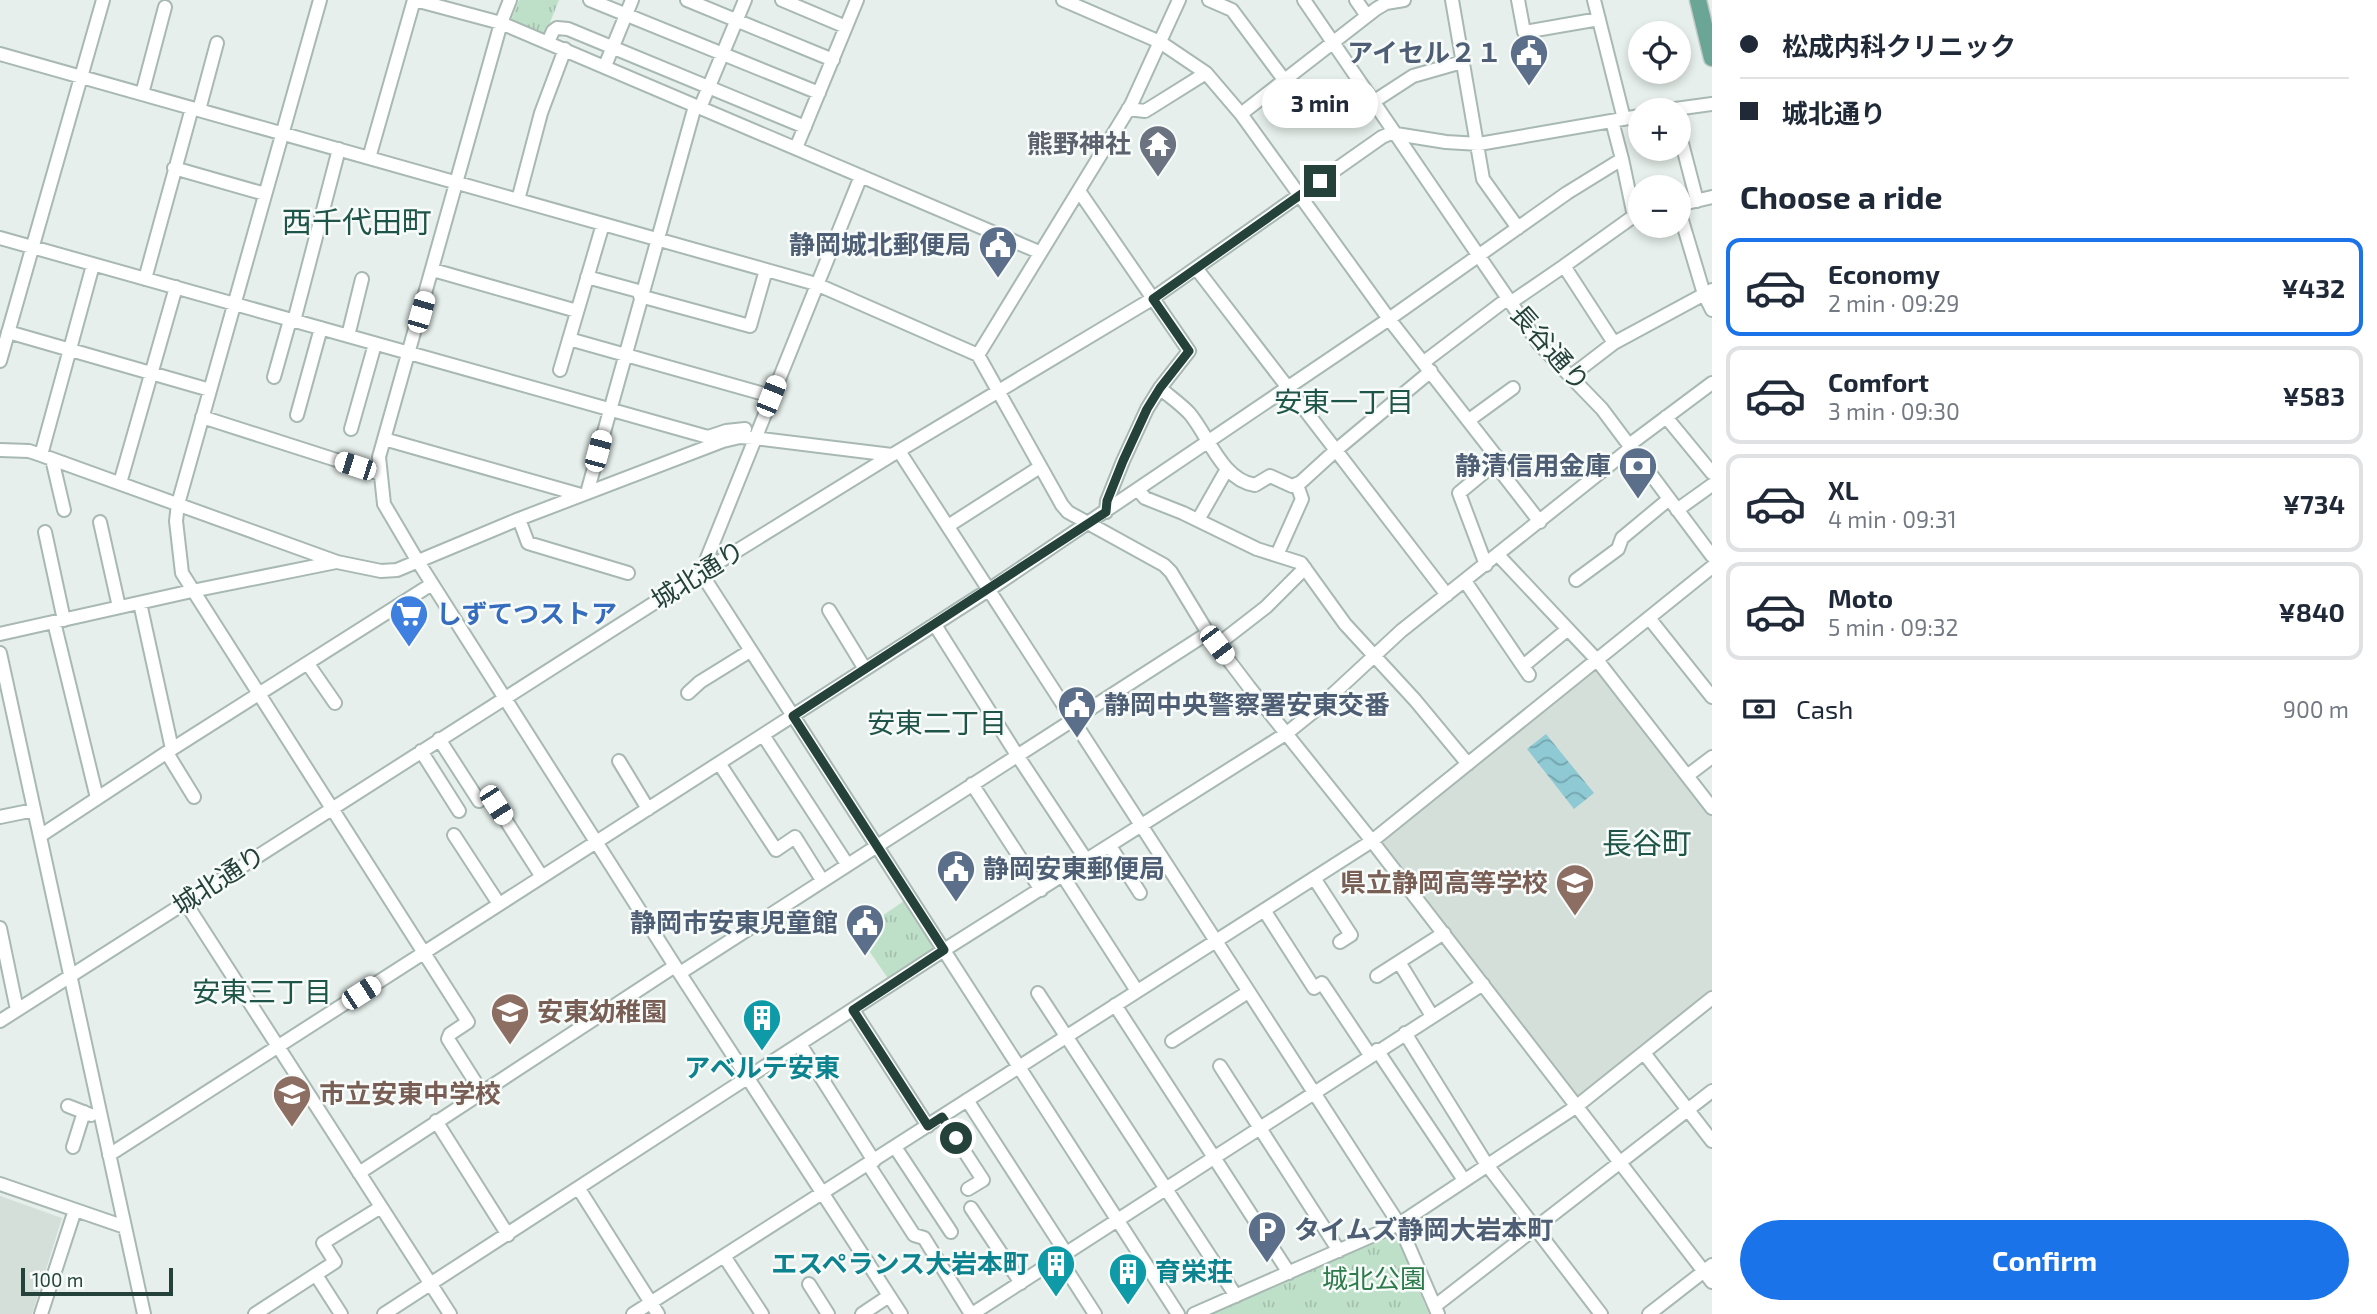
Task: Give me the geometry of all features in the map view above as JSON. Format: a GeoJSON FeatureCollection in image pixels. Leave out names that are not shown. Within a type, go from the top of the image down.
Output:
{"type":"FeatureCollection","features":[{"type":"Feature","properties":{"kind":"main road"},"geometry":{"type":"LineString","coordinates":[[1698,0],[1712,58]]}},
{"type":"Feature","properties":{"kind":"street"},"geometry":{"type":"LineString","coordinates":[[0,359],[103,0]]}},
{"type":"Feature","properties":{"kind":"street"},"geometry":{"type":"LineString","coordinates":[[320,0],[178,504],[176,520],[182,573],[468,1022],[450,1034],[448,1039],[481,1091]]}},
{"type":"Feature","properties":{"kind":"street"},"geometry":{"type":"LineString","coordinates":[[369,158],[414,0],[501,23],[1039,252]]}},
{"type":"Feature","properties":{"kind":"street"},"geometry":{"type":"LineString","coordinates":[[510,0],[501,23],[379,457],[384,504],[417,561],[677,970],[901,1314]]}},
{"type":"Feature","properties":{"kind":"street"},"geometry":{"type":"LineString","coordinates":[[590,0],[819,93]]}},
{"type":"Feature","properties":{"kind":"street"},"geometry":{"type":"LineString","coordinates":[[605,66],[632,0]]}},
{"type":"Feature","properties":{"kind":"street"},"geometry":{"type":"LineString","coordinates":[[687,0],[833,60]]}},
{"type":"Feature","properties":{"kind":"street"},"geometry":{"type":"LineString","coordinates":[[584,494],[697,107],[709,88],[745,0]]}},
{"type":"Feature","properties":{"kind":"street"},"geometry":{"type":"LineString","coordinates":[[782,0],[846,27]]}},
{"type":"Feature","properties":{"kind":"street"},"geometry":{"type":"LineString","coordinates":[[796,148],[857,0]]}},
{"type":"Feature","properties":{"kind":"street"},"geometry":{"type":"LineString","coordinates":[[1063,0],[1080,3],[1160,42],[1206,74],[1241,114],[1390,318],[1499,460],[1459,493],[1486,565]]}},
{"type":"Feature","properties":{"kind":"street"},"geometry":{"type":"LineString","coordinates":[[978,355],[1128,109],[1179,0]]}},
{"type":"Feature","properties":{"kind":"street"},"geometry":{"type":"LineString","coordinates":[[1209,0],[1232,10],[1285,81]]}},
{"type":"Feature","properties":{"kind":"street","name":"長谷通り"},"geometry":{"type":"LineString","coordinates":[[1304,0],[1539,344],[1591,396],[1712,556]]}},
{"type":"Feature","properties":{"kind":"street"},"geometry":{"type":"LineString","coordinates":[[1356,0],[1367,16]]}},
{"type":"Feature","properties":{"kind":"street"},"geometry":{"type":"LineString","coordinates":[[1241,114],[1367,16],[1386,4],[1404,0]]}},
{"type":"Feature","properties":{"kind":"street"},"geometry":{"type":"LineString","coordinates":[[1452,0],[1483,179],[1518,228]]}},
{"type":"Feature","properties":{"kind":"street"},"geometry":{"type":"LineString","coordinates":[[1518,0],[1524,32],[1599,19]]}},
{"type":"Feature","properties":{"kind":"street"},"geometry":{"type":"LineString","coordinates":[[1594,0],[1628,182]]}},
{"type":"Feature","properties":{"kind":"street"},"geometry":{"type":"LineString","coordinates":[[142,94],[165,7]]}},
{"type":"Feature","properties":{"kind":"street"},"geometry":{"type":"LineString","coordinates":[[548,42],[553,31],[562,27],[805,128]]}},
{"type":"Feature","properties":{"kind":"street"},"geometry":{"type":"LineString","coordinates":[[145,279],[174,169],[217,43]]}},
{"type":"Feature","properties":{"kind":"street"},"geometry":{"type":"LineString","coordinates":[[518,200],[541,113],[565,49]]}},
{"type":"Feature","properties":{"kind":"street"},"geometry":{"type":"LineString","coordinates":[[0,54],[816,284],[978,355],[1062,505],[1068,512],[1164,565],[1171,572],[1217,645],[1619,1161],[1708,1268],[1712,1282]]}},
{"type":"Feature","properties":{"kind":"street"},"geometry":{"type":"LineString","coordinates":[[1373,102],[1413,76],[1462,62]]}},
{"type":"Feature","properties":{"kind":"street"},"geometry":{"type":"LineString","coordinates":[[1128,109],[1145,111],[1206,74]]}},
{"type":"Feature","properties":{"kind":"street"},"geometry":{"type":"LineString","coordinates":[[1691,107],[1712,104]]}},
{"type":"Feature","properties":{"kind":"street"},"geometry":{"type":"LineString","coordinates":[[1396,134],[1479,145],[1628,118]]}},
{"type":"Feature","properties":{"kind":"street","name":"城北通り"},"geometry":{"type":"LineString","coordinates":[[1,1019],[701,573],[997,391],[1153,299],[1382,137],[1396,134]]}},
{"type":"Feature","properties":{"kind":"street"},"geometry":{"type":"LineString","coordinates":[[274,377],[339,149]]}},
{"type":"Feature","properties":{"kind":"street"},"geometry":{"type":"LineString","coordinates":[[109,1155],[990,589],[1479,257],[1567,192],[1622,159]]}},
{"type":"Feature","properties":{"kind":"street"},"geometry":{"type":"LineString","coordinates":[[1687,161],[1697,201]]}},
{"type":"Feature","properties":{"kind":"street"},"geometry":{"type":"LineString","coordinates":[[174,169],[265,194]]}},
{"type":"Feature","properties":{"kind":"street"},"geometry":{"type":"LineString","coordinates":[[861,176],[701,573],[1178,1314]]}},
{"type":"Feature","properties":{"kind":"street"},"geometry":{"type":"LineString","coordinates":[[1079,191],[1189,351],[1147,409],[1107,501],[1106,512]]}},
{"type":"Feature","properties":{"kind":"street"},"geometry":{"type":"LineString","coordinates":[[1691,203],[1712,197]]}},
{"type":"Feature","properties":{"kind":"street"},"geometry":{"type":"LineString","coordinates":[[1160,388],[1189,413],[1227,469],[1246,484],[1255,485],[1270,475],[1292,486],[1297,485],[1427,366],[1509,301],[1628,222]]}},
{"type":"Feature","properties":{"kind":"street"},"geometry":{"type":"LineString","coordinates":[[560,370],[603,223]]}},
{"type":"Feature","properties":{"kind":"street"},"geometry":{"type":"LineString","coordinates":[[0,238],[708,437],[747,429],[755,435]]}},
{"type":"Feature","properties":{"kind":"street"},"geometry":{"type":"LineString","coordinates":[[1689,238],[1712,310]]}},
{"type":"Feature","properties":{"kind":"street"},"geometry":{"type":"LineString","coordinates":[[64,510],[47,457],[70,349],[93,265]]}},
{"type":"Feature","properties":{"kind":"street"},"geometry":{"type":"LineString","coordinates":[[1564,266],[1614,343]]}},
{"type":"Feature","properties":{"kind":"street"},"geometry":{"type":"LineString","coordinates":[[1196,268],[1447,595]]}},
{"type":"Feature","properties":{"kind":"street"},"geometry":{"type":"LineString","coordinates":[[433,270],[577,311]]}},
{"type":"Feature","properties":{"kind":"street"},"geometry":{"type":"LineString","coordinates":[[587,277],[750,326],[766,270]]}},
{"type":"Feature","properties":{"kind":"street"},"geometry":{"type":"LineString","coordinates":[[348,336],[362,279]]}},
{"type":"Feature","properties":{"kind":"street"},"geometry":{"type":"LineString","coordinates":[[120,483],[176,287]]}},
{"type":"Feature","properties":{"kind":"street"},"geometry":{"type":"LineString","coordinates":[[1571,376],[1614,343],[1708,292]]}},
{"type":"Feature","properties":{"kind":"street"},"geometry":{"type":"LineString","coordinates":[[297,415],[321,328]]}},
{"type":"Feature","properties":{"kind":"street"},"geometry":{"type":"LineString","coordinates":[[8,332],[210,390]]}},
{"type":"Feature","properties":{"kind":"street"},"geometry":{"type":"LineString","coordinates":[[569,339],[771,396]]}},
{"type":"Feature","properties":{"kind":"street"},"geometry":{"type":"LineString","coordinates":[[351,429],[375,344]]}},
{"type":"Feature","properties":{"kind":"street"},"geometry":{"type":"LineString","coordinates":[[384,1314],[944,950],[1287,733],[1374,655],[1666,417],[1712,383]]}},
{"type":"Feature","properties":{"kind":"street"},"geometry":{"type":"LineString","coordinates":[[1469,420],[1513,388]]}},
{"type":"Feature","properties":{"kind":"street"},"geometry":{"type":"LineString","coordinates":[[202,417],[380,474]]}},
{"type":"Feature","properties":{"kind":"street"},"geometry":{"type":"LineString","coordinates":[[1666,417],[1712,473]]}},
{"type":"Feature","properties":{"kind":"street"},"geometry":{"type":"LineString","coordinates":[[0,450],[29,451],[337,562],[381,571],[397,570],[519,519],[723,441],[755,435],[896,453],[990,589],[1399,1224],[1436,1310],[1535,1227],[1712,1091]]}},
{"type":"Feature","properties":{"kind":"street"},"geometry":{"type":"LineString","coordinates":[[384,439],[584,494]]}},
{"type":"Feature","properties":{"kind":"street"},"geometry":{"type":"LineString","coordinates":[[1495,464],[1540,522]]}},
{"type":"Feature","properties":{"kind":"street"},"geometry":{"type":"LineString","coordinates":[[948,526],[1040,467]]}},
{"type":"Feature","properties":{"kind":"street"},"geometry":{"type":"LineString","coordinates":[[1198,520],[1227,469]]}},
{"type":"Feature","properties":{"kind":"street"},"geometry":{"type":"LineString","coordinates":[[1277,555],[1302,499],[1297,485]]}},
{"type":"Feature","properties":{"kind":"street"},"geometry":{"type":"LineString","coordinates":[[1576,580],[1618,549],[1622,538],[1673,505],[1712,485]]}},
{"type":"Feature","properties":{"kind":"street"},"geometry":{"type":"LineString","coordinates":[[1138,490],[1145,498],[1257,549],[1301,563],[1345,624],[1468,764]]}},
{"type":"Feature","properties":{"kind":"street"},"geometry":{"type":"LineString","coordinates":[[519,519],[528,543],[628,573]]}},
{"type":"Feature","properties":{"kind":"street"},"geometry":{"type":"LineString","coordinates":[[100,522],[119,607]]}},
{"type":"Feature","properties":{"kind":"street"},"geometry":{"type":"LineString","coordinates":[[45,532],[59,621],[97,798]]}},
{"type":"Feature","properties":{"kind":"street"},"geometry":{"type":"LineString","coordinates":[[1498,555],[1597,660],[1712,808]]}},
{"type":"Feature","properties":{"kind":"street"},"geometry":{"type":"LineString","coordinates":[[0,634],[337,562]]}},
{"type":"Feature","properties":{"kind":"street"},"geometry":{"type":"LineString","coordinates":[[633,1314],[1372,841],[1712,567]]}},
{"type":"Feature","properties":{"kind":"street"},"geometry":{"type":"LineString","coordinates":[[1217,645],[1266,607],[1305,568]]}},
{"type":"Feature","properties":{"kind":"street"},"geometry":{"type":"LineString","coordinates":[[1465,581],[1526,670],[1568,629]]}},
{"type":"Feature","properties":{"kind":"street"},"geometry":{"type":"LineString","coordinates":[[40,836],[432,584]]}},
{"type":"Feature","properties":{"kind":"street"},"geometry":{"type":"LineString","coordinates":[[140,603],[170,751],[194,797]]}},
{"type":"Feature","properties":{"kind":"street"},"geometry":{"type":"LineString","coordinates":[[829,610],[865,669]]}},
{"type":"Feature","properties":{"kind":"street"},"geometry":{"type":"LineString","coordinates":[[1649,618],[1712,696]]}},
{"type":"Feature","properties":{"kind":"street"},"geometry":{"type":"LineString","coordinates":[[934,625],[1087,861]]}},
{"type":"Feature","properties":{"kind":"street"},"geometry":{"type":"LineString","coordinates":[[359,1173],[481,1091],[822,880],[1208,632]]}},
{"type":"Feature","properties":{"kind":"street"},"geometry":{"type":"LineString","coordinates":[[688,693],[700,682],[750,651]]}},
{"type":"Feature","properties":{"kind":"street"},"geometry":{"type":"LineString","coordinates":[[0,653],[144,1314]]}},
{"type":"Feature","properties":{"kind":"street"},"geometry":{"type":"LineString","coordinates":[[309,664],[335,703]]}},
{"type":"Feature","properties":{"kind":"street"},"geometry":{"type":"LineString","coordinates":[[763,734],[847,864]]}},
{"type":"Feature","properties":{"kind":"street"},"geometry":{"type":"LineString","coordinates":[[439,739],[479,801]]}},
{"type":"Feature","properties":{"kind":"street"},"geometry":{"type":"LineString","coordinates":[[421,751],[459,811]]}},
{"type":"Feature","properties":{"kind":"street"},"geometry":{"type":"LineString","coordinates":[[1687,776],[1712,757]]}},
{"type":"Feature","properties":{"kind":"street"},"geometry":{"type":"LineString","coordinates":[[619,761],[648,809]]}},
{"type":"Feature","properties":{"kind":"street"},"geometry":{"type":"LineString","coordinates":[[719,763],[776,850],[795,837],[822,880]]}},
{"type":"Feature","properties":{"kind":"street"},"geometry":{"type":"LineString","coordinates":[[972,783],[1041,890]]}},
{"type":"Feature","properties":{"kind":"street"},"geometry":{"type":"LineString","coordinates":[[496,805],[542,877]]}},
{"type":"Feature","properties":{"kind":"street"},"geometry":{"type":"LineString","coordinates":[[0,817],[34,810]]}},
{"type":"Feature","properties":{"kind":"street"},"geometry":{"type":"LineString","coordinates":[[453,835],[499,904]]}},
{"type":"Feature","properties":{"kind":"street"},"geometry":{"type":"LineString","coordinates":[[1110,846],[1140,893]]}},
{"type":"Feature","properties":{"kind":"street"},"geometry":{"type":"LineString","coordinates":[[1063,876],[1137,991]]}},
{"type":"Feature","properties":{"kind":"street"},"geometry":{"type":"LineString","coordinates":[[1314,878],[1351,936],[1340,942]]}},
{"type":"Feature","properties":{"kind":"street"},"geometry":{"type":"LineString","coordinates":[[185,902],[450,1314]]}},
{"type":"Feature","properties":{"kind":"street"},"geometry":{"type":"LineString","coordinates":[[1264,910],[1314,988],[1322,983],[1464,1180]]}},
{"type":"Feature","properties":{"kind":"street"},"geometry":{"type":"LineString","coordinates":[[0,928],[17,1010]]}},
{"type":"Feature","properties":{"kind":"street"},"geometry":{"type":"LineString","coordinates":[[1377,976],[1444,933]]}},
{"type":"Feature","properties":{"kind":"street"},"geometry":{"type":"LineString","coordinates":[[1399,962],[1432,1016]]}},
{"type":"Feature","properties":{"kind":"street"},"geometry":{"type":"LineString","coordinates":[[800,1044],[914,1235],[925,1238],[972,1314],[1483,984]]}},
{"type":"Feature","properties":{"kind":"street"},"geometry":{"type":"LineString","coordinates":[[1172,1041],[1248,992]]}},
{"type":"Feature","properties":{"kind":"street"},"geometry":{"type":"LineString","coordinates":[[1038,993],[1236,1296]]}},
{"type":"Feature","properties":{"kind":"street"},"geometry":{"type":"LineString","coordinates":[[1195,1314],[1399,1224],[1577,1106],[1712,998]]}},
{"type":"Feature","properties":{"kind":"street"},"geometry":{"type":"LineString","coordinates":[[1115,1005],[1289,1273]]}},
{"type":"Feature","properties":{"kind":"street"},"geometry":{"type":"LineString","coordinates":[[853,1010],[928,1126]]}},
{"type":"Feature","properties":{"kind":"street"},"geometry":{"type":"LineString","coordinates":[[1405,1033],[1487,1165],[1601,1314]]}},
{"type":"Feature","properties":{"kind":"street"},"geometry":{"type":"LineString","coordinates":[[1644,1053],[1712,1141]]}},
{"type":"Feature","properties":{"kind":"street"},"geometry":{"type":"LineString","coordinates":[[1220,1066],[1339,1251]]}},
{"type":"Feature","properties":{"kind":"street"},"geometry":{"type":"LineString","coordinates":[[967,1100],[1063,1255],[1096,1314]]}},
{"type":"Feature","properties":{"kind":"street"},"geometry":{"type":"LineString","coordinates":[[68,1106],[102,1119]]}},
{"type":"Feature","properties":{"kind":"street"},"geometry":{"type":"LineString","coordinates":[[73,1147],[84,1112]]}},
{"type":"Feature","properties":{"kind":"street"},"geometry":{"type":"LineString","coordinates":[[942,1117],[983,1180],[968,1189]]}},
{"type":"Feature","properties":{"kind":"street"},"geometry":{"type":"LineString","coordinates":[[436,1121],[508,1235]]}},
{"type":"Feature","properties":{"kind":"street"},"geometry":{"type":"LineString","coordinates":[[895,1147],[951,1232]]}},
{"type":"Feature","properties":{"kind":"street"},"geometry":{"type":"LineString","coordinates":[[0,1184],[125,1227]]}},
{"type":"Feature","properties":{"kind":"street"},"geometry":{"type":"LineString","coordinates":[[579,1189],[659,1314]]}},
{"type":"Feature","properties":{"kind":"street"},"geometry":{"type":"LineString","coordinates":[[256,1314],[335,1262],[323,1243],[381,1207]]}},
{"type":"Feature","properties":{"kind":"street"},"geometry":{"type":"LineString","coordinates":[[971,1208],[1021,1283]]}},
{"type":"Feature","properties":{"kind":"street"},"geometry":{"type":"LineString","coordinates":[[41,1314],[75,1210]]}},
{"type":"Feature","properties":{"kind":"street"},"geometry":{"type":"LineString","coordinates":[[724,1256],[762,1314]]}},
{"type":"Feature","properties":{"kind":"street"},"geometry":{"type":"LineString","coordinates":[[1649,1314],[1708,1268]]}},
{"type":"Feature","properties":{"kind":"street"},"geometry":{"type":"LineString","coordinates":[[316,1275],[341,1314]]}},
{"type":"Feature","properties":{"kind":"street"},"geometry":{"type":"LineString","coordinates":[[809,1284],[828,1314]]}},
{"type":"Feature","properties":{"kind":"street"},"geometry":{"type":"LineString","coordinates":[[862,1314],[889,1296]]}},
{"type":"Feature","properties":{"kind":"shaded area","name":"県立静岡高等学校"},"geometry":{"type":"Polygon","coordinates":[[[1598,668],[1712,816],[1712,993],[1578,1101],[1380,842],[1598,668]]]}},
{"type":"Feature","properties":{"kind":"shaded area"},"geometry":{"type":"Polygon","coordinates":[[[0,1196],[62,1218],[32,1314],[0,1314],[0,1196]]]}},
{"type":"Feature","properties":{"kind":"green space"},"geometry":{"type":"Polygon","coordinates":[[[519,0],[559,0],[545,35],[511,20],[519,0]]]}},
{"type":"Feature","properties":{"kind":"green space"},"geometry":{"type":"Polygon","coordinates":[[[904,901],[936,948],[889,980],[857,933],[904,901]]]}},
{"type":"Feature","properties":{"kind":"green space","name":"城北公園"},"geometry":{"type":"Polygon","coordinates":[[[1394,1231],[1429,1314],[1205,1314],[1394,1231]]]}},
{"type":"Feature","properties":{"kind":"water"},"geometry":{"type":"Polygon","coordinates":[[[1546,734],[1594,793],[1574,809],[1527,749],[1546,734]]]}},
{"type":"Feature","properties":{"kind":"place","name":"アイセル２１"},"geometry":{"type":"Point","coordinates":[1529,87]}},
{"type":"Feature","properties":{"kind":"place","name":"熊野神社"},"geometry":{"type":"Point","coordinates":[1158,178]}},
{"type":"Feature","properties":{"kind":"place","name":"静岡城北郵便局"},"geometry":{"type":"Point","coordinates":[998,279]}},
{"type":"Feature","properties":{"kind":"place","name":"静清信用金庫"},"geometry":{"type":"Point","coordinates":[1638,500]}},
{"type":"Feature","properties":{"kind":"place","name":"しずてつストア"},"geometry":{"type":"Point","coordinates":[409,648]}},
{"type":"Feature","properties":{"kind":"place","name":"静岡中央警察署安東交番"},"geometry":{"type":"Point","coordinates":[1077,739]}},
{"type":"Feature","properties":{"kind":"place","name":"静岡安東郵便局"},"geometry":{"type":"Point","coordinates":[956,903]}},
{"type":"Feature","properties":{"kind":"place","name":"県立静岡高等学校"},"geometry":{"type":"Point","coordinates":[1575,917]}},
{"type":"Feature","properties":{"kind":"place","name":"静岡市安東児童館"},"geometry":{"type":"Point","coordinates":[865,957]}},
{"type":"Feature","properties":{"kind":"place","name":"安東幼稚園"},"geometry":{"type":"Point","coordinates":[510,1046]}},
{"type":"Feature","properties":{"kind":"place","name":"アベルテ安東"},"geometry":{"type":"Point","coordinates":[762,1052]}},
{"type":"Feature","properties":{"kind":"place","name":"市立安東中学校"},"geometry":{"type":"Point","coordinates":[292,1128]}},
{"type":"Feature","properties":{"kind":"place","name":"タイムズ静岡大岩本町"},"geometry":{"type":"Point","coordinates":[1267,1264]}},
{"type":"Feature","properties":{"kind":"place","name":"エスペランス大岩本町"},"geometry":{"type":"Point","coordinates":[1056,1298]}},
{"type":"Feature","properties":{"kind":"place","name":"育栄荘"},"geometry":{"type":"Point","coordinates":[1128,1306]}},
{"type":"Feature","properties":{"kind":"district","name":"西千代田町"},"geometry":{"type":"Point","coordinates":[357,223]}},
{"type":"Feature","properties":{"kind":"district","name":"安東一丁目"},"geometry":{"type":"Point","coordinates":[1344,402]}},
{"type":"Feature","properties":{"kind":"district","name":"安東二丁目"},"geometry":{"type":"Point","coordinates":[937,723]}},
{"type":"Feature","properties":{"kind":"district","name":"長谷町"},"geometry":{"type":"Point","coordinates":[1647,844]}},
{"type":"Feature","properties":{"kind":"district","name":"安東三丁目"},"geometry":{"type":"Point","coordinates":[262,992]}},
{"type":"Feature","properties":{"kind":"route"},"geometry":{"type":"LineString","coordinates":[[956,1138],[942,1117],[928,1126],[853,1010],[944,950],[793,716],[1106,512],[1107,501],[1147,409],[1189,351],[1153,299],[1320,181]]}}]}
